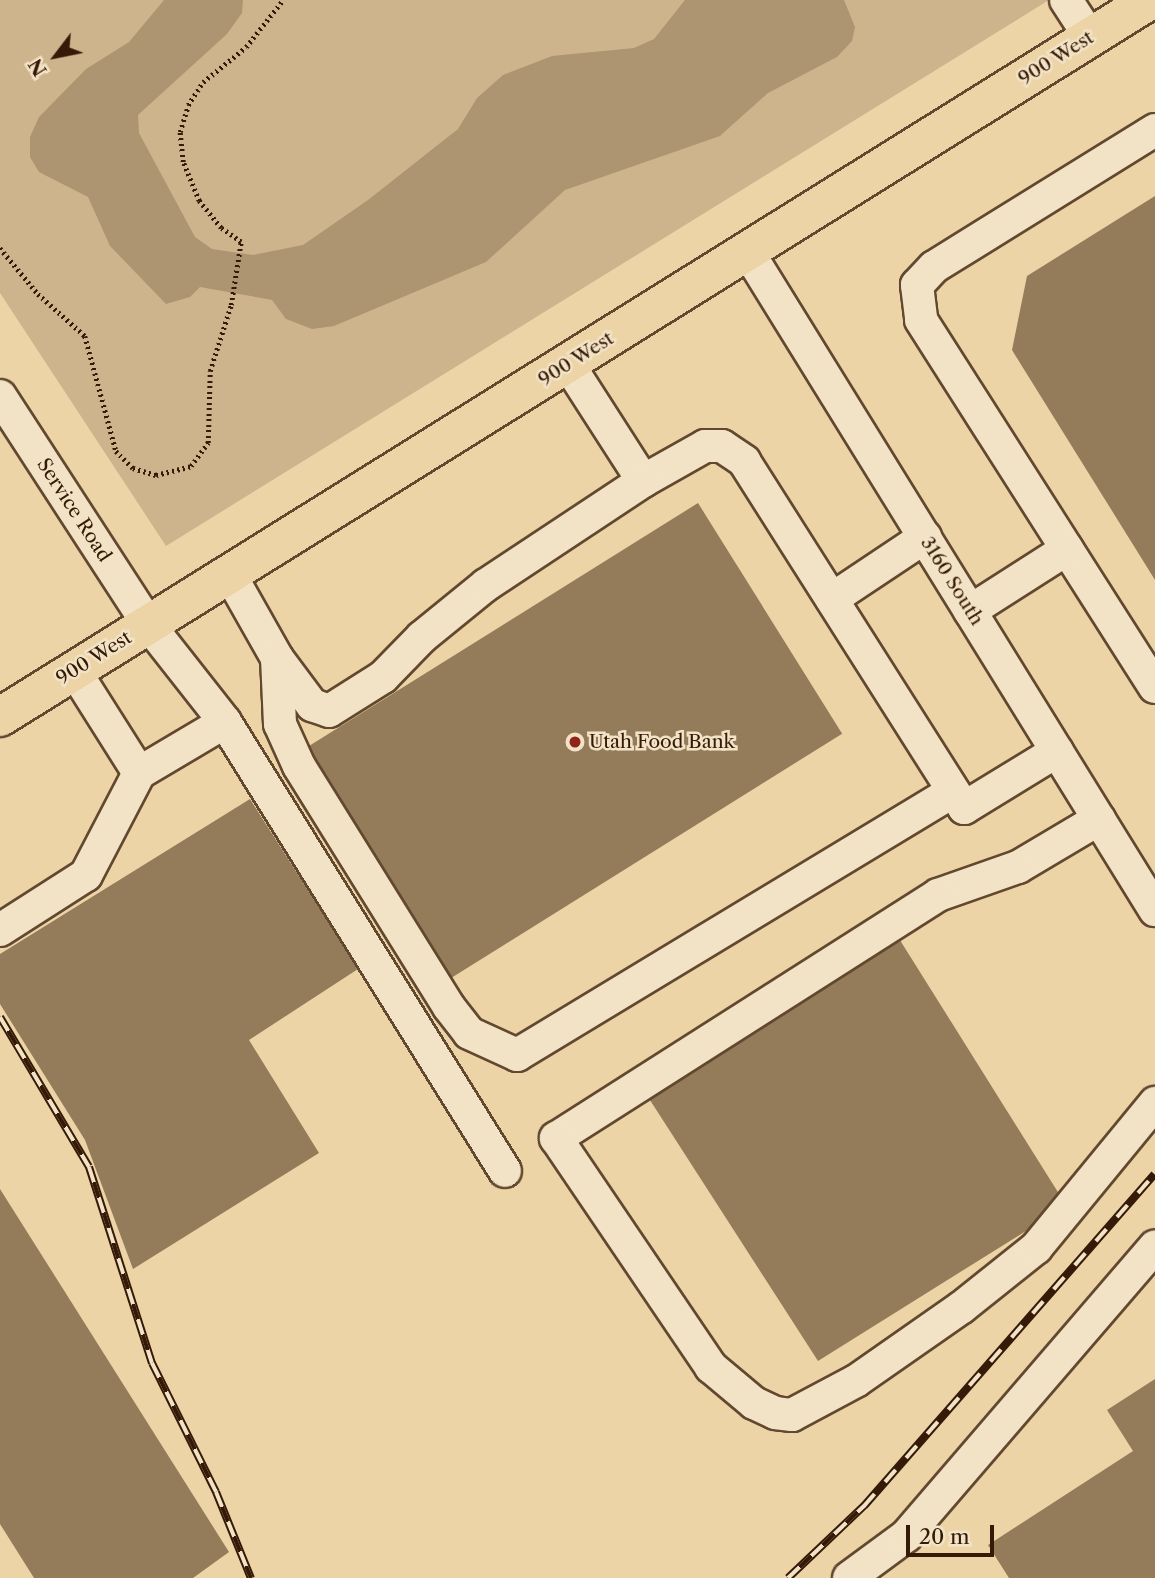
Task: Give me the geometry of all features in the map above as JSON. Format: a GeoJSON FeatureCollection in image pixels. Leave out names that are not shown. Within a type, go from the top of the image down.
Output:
{"type":"FeatureCollection","features":[{"type":"Feature","properties":{"kind":"main road","name":"900 West"},"geometry":{"type":"LineString","coordinates":[[0,717],[1150,0]]}},
{"type":"Feature","properties":{"kind":"street"},"geometry":{"type":"LineString","coordinates":[[1066,0],[1090,37]]}},
{"type":"Feature","properties":{"kind":"street"},"geometry":{"type":"LineString","coordinates":[[1155,130],[934,267],[917,285],[921,320],[1155,687]]}},
{"type":"Feature","properties":{"kind":"street","name":"3160 South"},"geometry":{"type":"LineString","coordinates":[[748,252],[1155,909]]}},
{"type":"Feature","properties":{"kind":"street"},"geometry":{"type":"LineString","coordinates":[[568,365],[643,481]]}},
{"type":"Feature","properties":{"kind":"street","name":"Service Road"},"geometry":{"type":"LineString","coordinates":[[0,396],[148,624],[225,722],[505,1171]]}},
{"type":"Feature","properties":{"kind":"street"},"geometry":{"type":"LineString","coordinates":[[229,573],[277,658],[312,705],[329,710],[383,677],[428,632],[486,585],[643,481],[705,446],[722,446],[736,453],[964,808],[973,807],[1057,751]]}},
{"type":"Feature","properties":{"kind":"street"},"geometry":{"type":"LineString","coordinates":[[832,599],[925,537]]}},
{"type":"Feature","properties":{"kind":"street"},"geometry":{"type":"LineString","coordinates":[[970,611],[1068,550]]}},
{"type":"Feature","properties":{"kind":"street"},"geometry":{"type":"LineString","coordinates":[[277,658],[280,724],[299,766],[366,878],[469,1033],[517,1055],[952,792]]}},
{"type":"Feature","properties":{"kind":"street"},"geometry":{"type":"LineString","coordinates":[[74,670],[139,774]]}},
{"type":"Feature","properties":{"kind":"street"},"geometry":{"type":"LineString","coordinates":[[0,930],[86,875],[139,774],[225,722]]}},
{"type":"Feature","properties":{"kind":"street"},"geometry":{"type":"LineString","coordinates":[[1099,819],[1018,867],[938,895],[556,1138],[711,1367],[754,1403],[775,1413],[792,1415],[856,1381],[1036,1248],[1155,1103]]}},
{"type":"Feature","properties":{"kind":"street"},"geometry":{"type":"LineString","coordinates":[[849,1578],[906,1536],[1155,1246]]}},
{"type":"Feature","properties":{"kind":"path"},"geometry":{"type":"LineString","coordinates":[[0,248],[38,293],[85,336],[116,451],[133,468],[156,475],[191,466],[208,443],[210,371],[233,293],[241,242],[221,229],[198,201],[183,162],[180,132],[188,105],[203,82],[246,47],[283,0]]}},
{"type":"Feature","properties":{"kind":"shaded area"},"geometry":{"type":"Polygon","coordinates":[[[0,0],[1049,0],[166,546],[0,293],[0,0]]]}},
{"type":"Feature","properties":{"kind":"shaded area"},"geometry":{"type":"Polygon","coordinates":[[[164,0],[243,0],[242,13],[227,34],[138,115],[139,133],[195,237],[212,249],[253,255],[303,245],[368,200],[458,129],[477,98],[503,75],[552,56],[634,48],[654,39],[685,0],[844,0],[855,27],[852,41],[837,57],[768,93],[720,136],[565,190],[486,262],[334,326],[312,329],[286,319],[272,300],[200,287],[190,297],[166,304],[110,246],[88,197],[39,172],[30,157],[30,137],[39,117],[86,69],[129,42],[164,0]]]}},
{"type":"Feature","properties":{"kind":"building"},"geometry":{"type":"Polygon","coordinates":[[[1155,196],[1155,580],[1012,350],[1027,276],[1155,196]]]}},
{"type":"Feature","properties":{"kind":"building","name":"Utah Food Bank"},"geometry":{"type":"Polygon","coordinates":[[[698,503],[842,734],[450,978],[306,748],[698,503]]]}},
{"type":"Feature","properties":{"kind":"building"},"geometry":{"type":"Polygon","coordinates":[[[250,799],[358,969],[249,1040],[319,1153],[133,1269],[85,1140],[0,1004],[0,954],[250,799]]]}},
{"type":"Feature","properties":{"kind":"building"},"geometry":{"type":"Polygon","coordinates":[[[898,937],[1061,1197],[1037,1224],[818,1361],[648,1097],[898,937]]]}},
{"type":"Feature","properties":{"kind":"building"},"geometry":{"type":"Polygon","coordinates":[[[0,1189],[229,1552],[193,1578],[34,1578],[0,1524],[0,1189]]]}},
{"type":"Feature","properties":{"kind":"building"},"geometry":{"type":"Polygon","coordinates":[[[1155,1379],[1155,1578],[1009,1578],[988,1545],[1133,1451],[1107,1410],[1155,1379]]]}},
{"type":"Feature","properties":{"kind":"railway"},"geometry":{"type":"LineString","coordinates":[[0,1017],[89,1167],[152,1363],[216,1492],[251,1578]]}},
{"type":"Feature","properties":{"kind":"railway"},"geometry":{"type":"LineString","coordinates":[[788,1578],[864,1506],[1155,1174]]}},
{"type":"Feature","properties":{"kind":"place","name":"Utah Food Bank"},"geometry":{"type":"Point","coordinates":[575,742]}}]}
